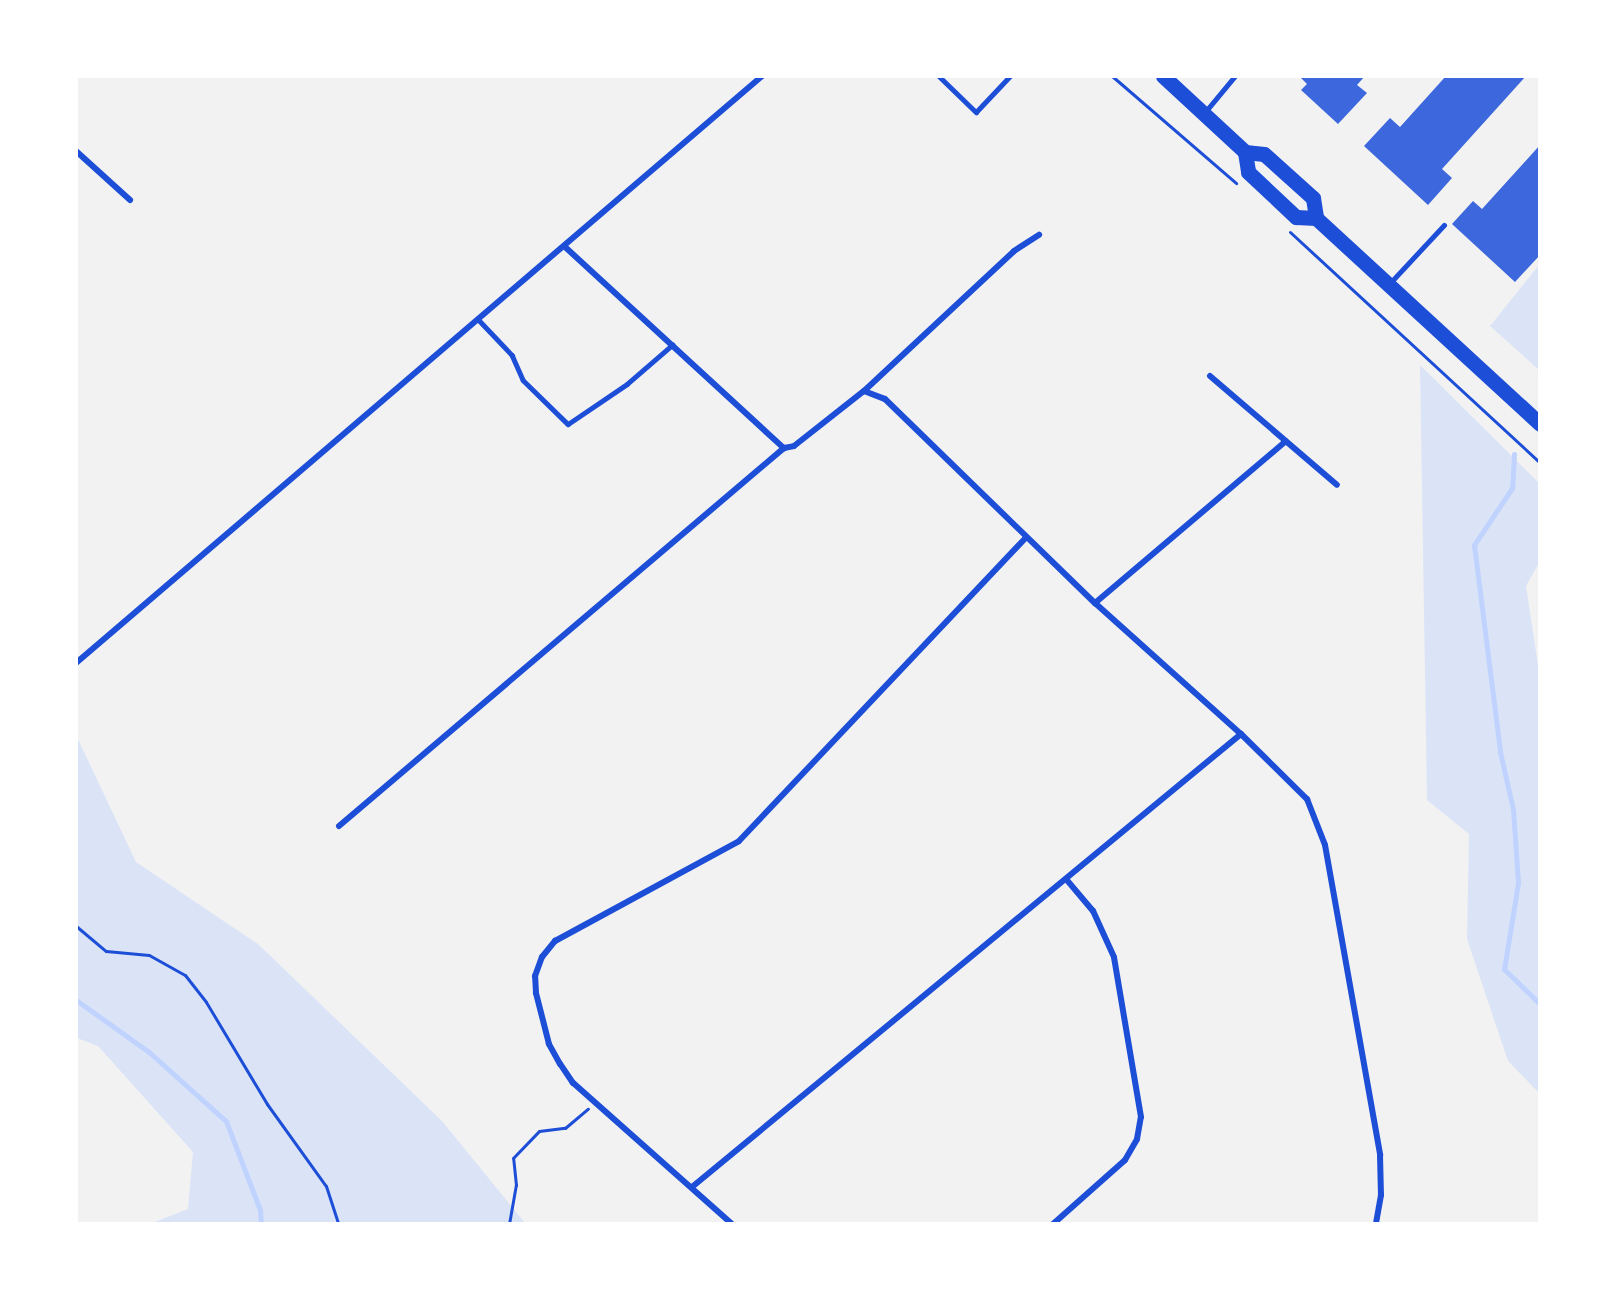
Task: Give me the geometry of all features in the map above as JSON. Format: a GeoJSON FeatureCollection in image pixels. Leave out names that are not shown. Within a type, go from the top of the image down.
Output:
{"type":"FeatureCollection","features":[{"type":"Feature","properties":{"kind":"main road"},"geometry":{"type":"LineString","coordinates":[[1162,76],[1245,152],[1264,154],[1313,198],[1316,218],[1539,424]]}},
{"type":"Feature","properties":{"kind":"main road"},"geometry":{"type":"LineString","coordinates":[[1245,152],[1248,172],[1296,217],[1316,218]]}},
{"type":"Feature","properties":{"kind":"street"},"geometry":{"type":"LineString","coordinates":[[76,663],[762,76]]}},
{"type":"Feature","properties":{"kind":"street"},"geometry":{"type":"LineString","coordinates":[[76,151],[130,200]]}},
{"type":"Feature","properties":{"kind":"street"},"geometry":{"type":"LineString","coordinates":[[339,826],[780,455],[784,448],[794,446],[864,391],[1014,251],[1039,236]]}},
{"type":"Feature","properties":{"kind":"street"},"geometry":{"type":"LineString","coordinates":[[564,246],[784,448]]}},
{"type":"Feature","properties":{"kind":"street"},"geometry":{"type":"LineString","coordinates":[[1210,376],[1337,486]]}},
{"type":"Feature","properties":{"kind":"street"},"geometry":{"type":"LineString","coordinates":[[864,391],[885,399],[1026,538],[1241,734],[1307,799],[1325,845],[1380,1155],[1381,1195],[1376,1224]]}},
{"type":"Feature","properties":{"kind":"street"},"geometry":{"type":"LineString","coordinates":[[1095,603],[1286,441]]}},
{"type":"Feature","properties":{"kind":"street"},"geometry":{"type":"LineString","coordinates":[[732,1224],[573,1083],[549,1044],[536,993],[535,976],[542,957],[555,941],[739,841],[1026,538]]}},
{"type":"Feature","properties":{"kind":"street"},"geometry":{"type":"LineString","coordinates":[[692,1187],[1241,734]]}},
{"type":"Feature","properties":{"kind":"street"},"geometry":{"type":"LineString","coordinates":[[1053,1224],[1125,1160],[1137,1139],[1142,1117],[1114,957],[1093,911],[1066,879]]}},
{"type":"Feature","properties":{"kind":"lane"},"geometry":{"type":"LineString","coordinates":[[939,76],[976,111],[1010,76]]}},
{"type":"Feature","properties":{"kind":"lane"},"geometry":{"type":"LineString","coordinates":[[1204,113],[1235,76]]}},
{"type":"Feature","properties":{"kind":"lane"},"geometry":{"type":"LineString","coordinates":[[1389,285],[1444,225]]}},
{"type":"Feature","properties":{"kind":"lane"},"geometry":{"type":"LineString","coordinates":[[478,319],[512,355],[523,380],[568,424],[627,384],[672,345]]}},
{"type":"Feature","properties":{"kind":"path"},"geometry":{"type":"LineString","coordinates":[[1112,76],[1241,188]]}},
{"type":"Feature","properties":{"kind":"path"},"geometry":{"type":"LineString","coordinates":[[1285,227],[1539,463]]}},
{"type":"Feature","properties":{"kind":"path"},"geometry":{"type":"LineString","coordinates":[[76,926],[106,951],[149,955],[185,975],[206,1002],[267,1104],[326,1186],[338,1224]]}},
{"type":"Feature","properties":{"kind":"path"},"geometry":{"type":"LineString","coordinates":[[509,1224],[516,1185],[513,1158],[523,1143],[538,1131],[565,1128],[597,1102]]}},
{"type":"Feature","properties":{"kind":"shaded area"},"geometry":{"type":"Polygon","coordinates":[[[1539,265],[1539,370],[1490,326],[1539,265]]]}},
{"type":"Feature","properties":{"kind":"shaded area"},"geometry":{"type":"Polygon","coordinates":[[[1420,365],[1539,483],[1539,563],[1526,586],[1540,678],[1539,1093],[1508,1061],[1467,939],[1469,834],[1427,800],[1420,365]]]}},
{"type":"Feature","properties":{"kind":"shaded area"},"geometry":{"type":"Polygon","coordinates":[[[76,735],[136,862],[258,944],[442,1121],[525,1223],[152,1223],[188,1209],[193,1152],[98,1046],[77,1038],[76,735]]]}},
{"type":"Feature","properties":{"kind":"building"},"geometry":{"type":"Polygon","coordinates":[[[1299,76],[1365,76],[1357,85],[1367,93],[1338,124],[1301,90],[1307,84],[1299,76]]]}},
{"type":"Feature","properties":{"kind":"building"},"geometry":{"type":"Polygon","coordinates":[[[1446,76],[1526,76],[1442,169],[1452,178],[1428,205],[1364,146],[1390,118],[1400,127],[1446,76]]]}},
{"type":"Feature","properties":{"kind":"building"},"geometry":{"type":"Polygon","coordinates":[[[1540,145],[1540,255],[1515,282],[1452,224],[1473,201],[1482,209],[1540,145]]]}},
{"type":"Feature","properties":{"kind":"waterway"},"geometry":{"type":"LineString","coordinates":[[1514,454],[1512,488],[1474,545],[1500,752],[1513,809],[1518,883],[1504,969],[1540,1004]]}},
{"type":"Feature","properties":{"kind":"waterway"},"geometry":{"type":"LineString","coordinates":[[76,1000],[149,1052],[226,1121],[260,1210],[261,1224]]}}]}
